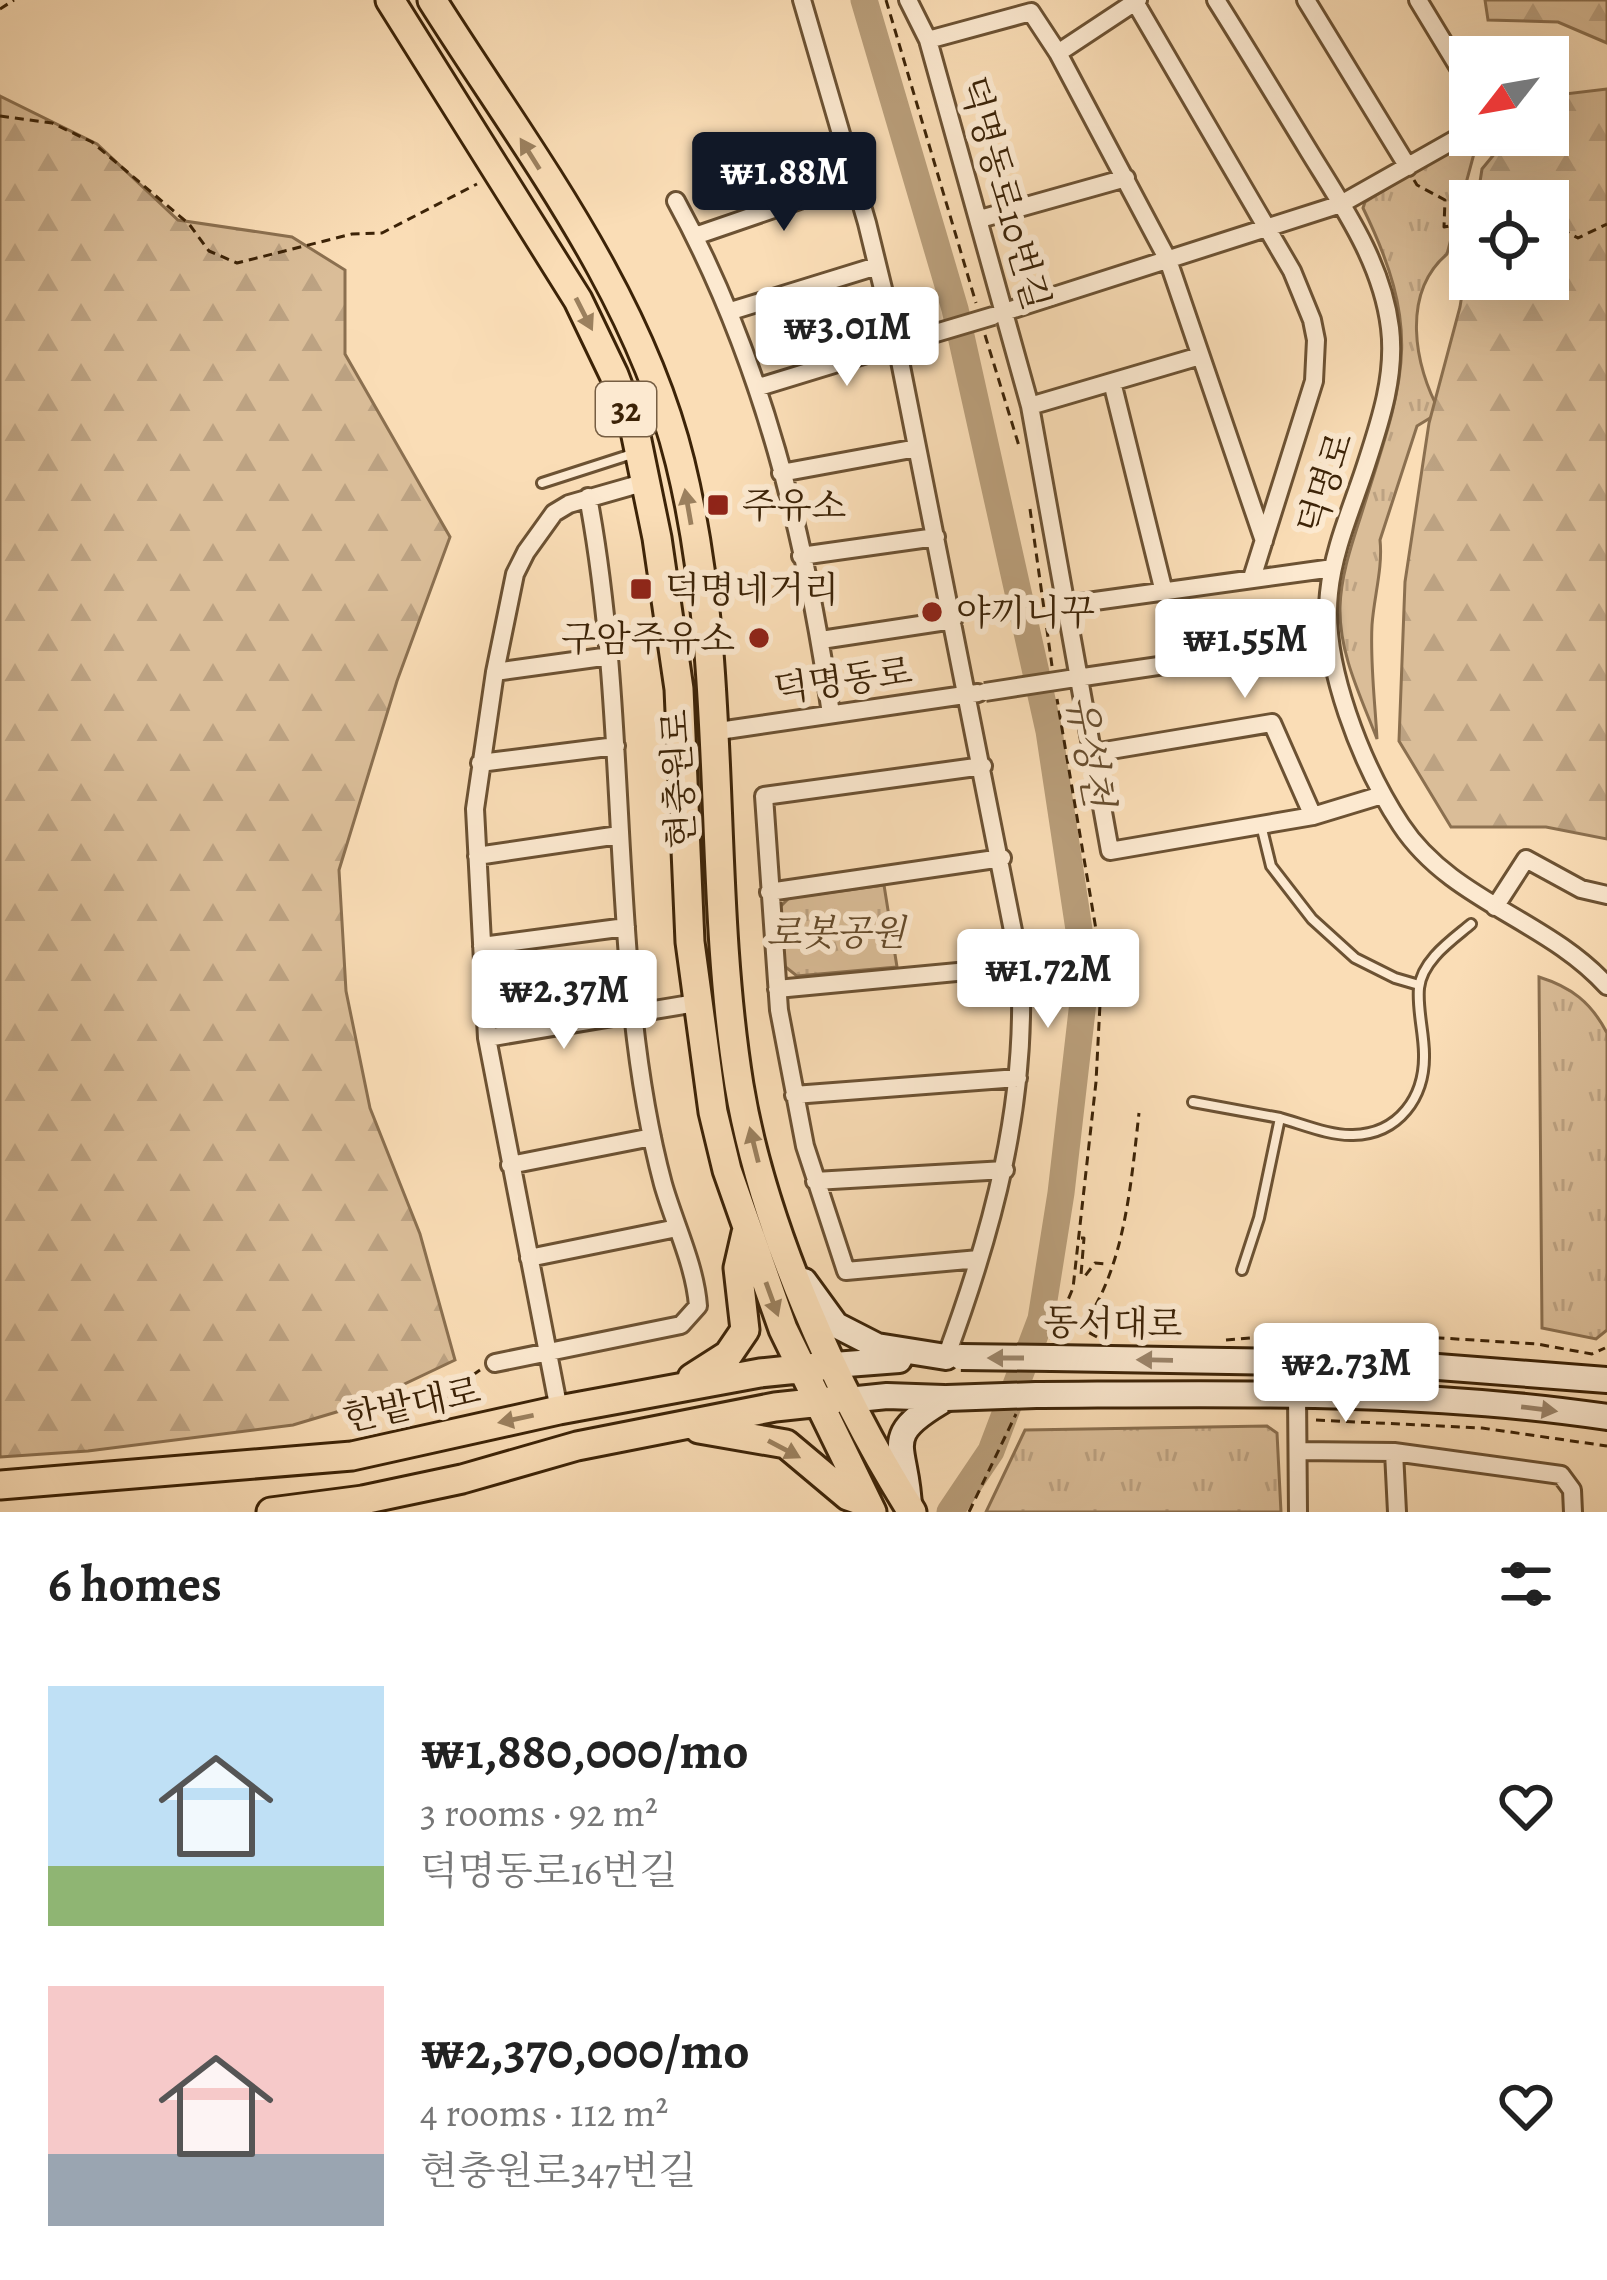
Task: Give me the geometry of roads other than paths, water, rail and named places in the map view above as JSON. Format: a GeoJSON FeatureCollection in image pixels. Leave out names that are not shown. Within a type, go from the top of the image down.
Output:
{"type":"FeatureCollection","features":[{"type":"Feature","properties":{"kind":"main road","name":"현충원로"},"geometry":{"type":"LineString","coordinates":[[390,0],[578,300],[614,375],[639,452],[679,689],[697,1003],[713,1112],[746,1229],[815,1403],[868,1507]]}},
{"type":"Feature","properties":{"kind":"main road","name":"현충원로"},"geometry":{"type":"LineString","coordinates":[[432,0],[600,265],[640,346],[680,460],[701,578],[726,969],[740,1088],[787,1257],[848,1400],[911,1510]]}},
{"type":"Feature","properties":{"kind":"main road"},"geometry":{"type":"LineString","coordinates":[[673,1390],[714,1367],[746,1330],[739,1268],[746,1229]]}},
{"type":"Feature","properties":{"kind":"main road","name":"한밭대로"},"geometry":{"type":"LineString","coordinates":[[0,1486],[352,1456],[559,1410],[834,1365]]}},
{"type":"Feature","properties":{"kind":"main road"},"geometry":{"type":"LineString","coordinates":[[271,1512],[423,1488],[577,1446],[690,1424],[848,1400]]}},
{"type":"Feature","properties":{"kind":"main road"},"geometry":{"type":"LineString","coordinates":[[690,1424],[786,1444],[868,1507]]}},
{"type":"Feature","properties":{"kind":"street"},"geometry":{"type":"LineString","coordinates":[[787,1257],[836,1325],[878,1346],[954,1358],[1005,1170],[1018,1078],[1020,965],[983,766],[976,693],[953,620],[877,266],[802,0]]}},
{"type":"Feature","properties":{"kind":"street","name":"덕명동로10번길"},"geometry":{"type":"LineString","coordinates":[[908,0],[928,40],[980,219],[992,313],[1030,406],[1066,605],[1068,681],[1093,753],[1110,851],[1261,825]]}},
{"type":"Feature","properties":{"kind":"street","name":"덕명로"},"geometry":{"type":"LineString","coordinates":[[1216,0],[1341,204],[1371,258],[1382,290],[1391,365],[1383,410],[1333,568],[1328,640],[1341,690],[1382,795],[1423,855],[1449,877],[1573,955],[1607,986]]}},
{"type":"Feature","properties":{"kind":"street"},"geometry":{"type":"LineString","coordinates":[[1306,0],[1408,167]]}},
{"type":"Feature","properties":{"kind":"street"},"geometry":{"type":"LineString","coordinates":[[1418,0],[1449,51]]}},
{"type":"Feature","properties":{"kind":"street"},"geometry":{"type":"LineString","coordinates":[[1058,53],[1136,1],[1305,298],[1316,340],[1314,381],[1252,578]]}},
{"type":"Feature","properties":{"kind":"street"},"geometry":{"type":"LineString","coordinates":[[928,40],[1031,12],[1058,53],[1168,260],[1264,541]]}},
{"type":"Feature","properties":{"kind":"street"},"geometry":{"type":"LineString","coordinates":[[759,387],[1268,230],[1341,204],[1449,143]]}},
{"type":"Feature","properties":{"kind":"street"},"geometry":{"type":"LineString","coordinates":[[980,219],[1126,178]]}},
{"type":"Feature","properties":{"kind":"street"},"geometry":{"type":"LineString","coordinates":[[695,236],[855,182]]}},
{"type":"Feature","properties":{"kind":"street"},"geometry":{"type":"LineString","coordinates":[[676,201],[730,310],[759,387],[820,640],[831,714]]}},
{"type":"Feature","properties":{"kind":"street"},"geometry":{"type":"LineString","coordinates":[[730,310],[877,266]]}},
{"type":"Feature","properties":{"kind":"street"},"geometry":{"type":"LineString","coordinates":[[1030,406],[1200,356]]}},
{"type":"Feature","properties":{"kind":"street"},"geometry":{"type":"LineString","coordinates":[[1112,382],[1164,592]]}},
{"type":"Feature","properties":{"kind":"street"},"geometry":{"type":"LineString","coordinates":[[782,473],[917,448]]}},
{"type":"Feature","properties":{"kind":"street"},"geometry":{"type":"LineString","coordinates":[[559,1410],[487,1038],[475,809],[515,574],[554,513],[588,497],[646,482]]}},
{"type":"Feature","properties":{"kind":"street"},"geometry":{"type":"LineString","coordinates":[[495,1363],[681,1325],[698,1306],[652,1137],[633,1013],[610,656],[588,497]]}},
{"type":"Feature","properties":{"kind":"street"},"geometry":{"type":"LineString","coordinates":[[801,556],[936,537]]}},
{"type":"Feature","properties":{"kind":"street"},"geometry":{"type":"LineString","coordinates":[[1066,605],[1333,568]]}},
{"type":"Feature","properties":{"kind":"street"},"geometry":{"type":"LineString","coordinates":[[820,640],[953,620]]}},
{"type":"Feature","properties":{"kind":"street"},"geometry":{"type":"LineString","coordinates":[[1068,681],[1328,640]]}},
{"type":"Feature","properties":{"kind":"street"},"geometry":{"type":"LineString","coordinates":[[495,672],[610,656]]}},
{"type":"Feature","properties":{"kind":"street","name":"덕명동로"},"geometry":{"type":"LineString","coordinates":[[712,732],[1068,681]]}},
{"type":"Feature","properties":{"kind":"street"},"geometry":{"type":"LineString","coordinates":[[1093,753],[1272,723],[1313,817]]}},
{"type":"Feature","properties":{"kind":"street"},"geometry":{"type":"LineString","coordinates":[[480,763],[616,746]]}},
{"type":"Feature","properties":{"kind":"street"},"geometry":{"type":"LineString","coordinates":[[979,1259],[846,1271],[815,1181],[794,1095],[777,989],[764,796],[983,766]]}},
{"type":"Feature","properties":{"kind":"street"},"geometry":{"type":"LineString","coordinates":[[1261,825],[1313,817],[1382,795]]}},
{"type":"Feature","properties":{"kind":"street"},"geometry":{"type":"LineString","coordinates":[[477,856],[619,836]]}},
{"type":"Feature","properties":{"kind":"street"},"geometry":{"type":"LineString","coordinates":[[769,892],[1002,859]]}},
{"type":"Feature","properties":{"kind":"street"},"geometry":{"type":"LineString","coordinates":[[1495,907],[1526,859],[1581,889],[1607,895]]}},
{"type":"Feature","properties":{"kind":"street"},"geometry":{"type":"LineString","coordinates":[[482,946],[626,927]]}},
{"type":"Feature","properties":{"kind":"street"},"geometry":{"type":"LineString","coordinates":[[1573,955],[1607,967]]}},
{"type":"Feature","properties":{"kind":"street"},"geometry":{"type":"LineString","coordinates":[[777,989],[1020,965]]}},
{"type":"Feature","properties":{"kind":"street"},"geometry":{"type":"LineString","coordinates":[[487,1038],[697,1003]]}},
{"type":"Feature","properties":{"kind":"street"},"geometry":{"type":"LineString","coordinates":[[794,1095],[1018,1078]]}},
{"type":"Feature","properties":{"kind":"street"},"geometry":{"type":"LineString","coordinates":[[510,1165],[652,1137]]}},
{"type":"Feature","properties":{"kind":"street"},"geometry":{"type":"LineString","coordinates":[[815,1181],[1005,1170]]}},
{"type":"Feature","properties":{"kind":"street"},"geometry":{"type":"LineString","coordinates":[[529,1258],[676,1228]]}},
{"type":"Feature","properties":{"kind":"street","name":"동서대로"},"geometry":{"type":"LineString","coordinates":[[834,1365],[1051,1350],[1399,1364],[1607,1380]]}},
{"type":"Feature","properties":{"kind":"street"},"geometry":{"type":"LineString","coordinates":[[1297,1394],[1298,1512]]}},
{"type":"Feature","properties":{"kind":"street","name":"동서대로"},"geometry":{"type":"LineString","coordinates":[[848,1400],[1297,1394],[1497,1403],[1607,1417]]}},
{"type":"Feature","properties":{"kind":"street"},"geometry":{"type":"LineString","coordinates":[[911,1510],[901,1458],[902,1432],[910,1420],[947,1398]]}},
{"type":"Feature","properties":{"kind":"street"},"geometry":{"type":"LineString","coordinates":[[1298,1450],[1394,1452],[1562,1475],[1572,1490],[1573,1512]]}},
{"type":"Feature","properties":{"kind":"street"},"geometry":{"type":"LineString","coordinates":[[1394,1452],[1397,1512]]}},
{"type":"Feature","properties":{"kind":"lane"},"geometry":{"type":"LineString","coordinates":[[542,483],[639,452]]}},
{"type":"Feature","properties":{"kind":"lane"},"geometry":{"type":"LineString","coordinates":[[1261,825],[1271,866],[1312,919],[1355,958],[1419,985]]}},
{"type":"Feature","properties":{"kind":"lane"},"geometry":{"type":"LineString","coordinates":[[1193,1102],[1349,1136],[1376,1132],[1397,1121],[1420,1092],[1425,1058],[1419,985],[1437,952],[1472,924]]}},
{"type":"Feature","properties":{"kind":"lane"},"geometry":{"type":"LineString","coordinates":[[1243,1270],[1280,1118]]}},
{"type":"Feature","properties":{"kind":"waterway","name":"유성천"},"geometry":{"type":"LineString","coordinates":[[864,0],[955,309],[1049,731],[1086,976],[1041,1319],[991,1451],[950,1512]]}},
{"type":"Feature","properties":{"kind":"place","name":"주유소"},"geometry":{"type":"Point","coordinates":[718,505]}},
{"type":"Feature","properties":{"kind":"place","name":"덕명네거리"},"geometry":{"type":"Point","coordinates":[641,589]}},
{"type":"Feature","properties":{"kind":"place","name":"야끼니꾸"},"geometry":{"type":"Point","coordinates":[932,612]}},
{"type":"Feature","properties":{"kind":"place","name":"구암주유소"},"geometry":{"type":"Point","coordinates":[759,638]}},
{"type":"Feature","properties":{"kind":"park label","name":"로봇공원"},"geometry":{"type":"Point","coordinates":[836,932]}}]}
